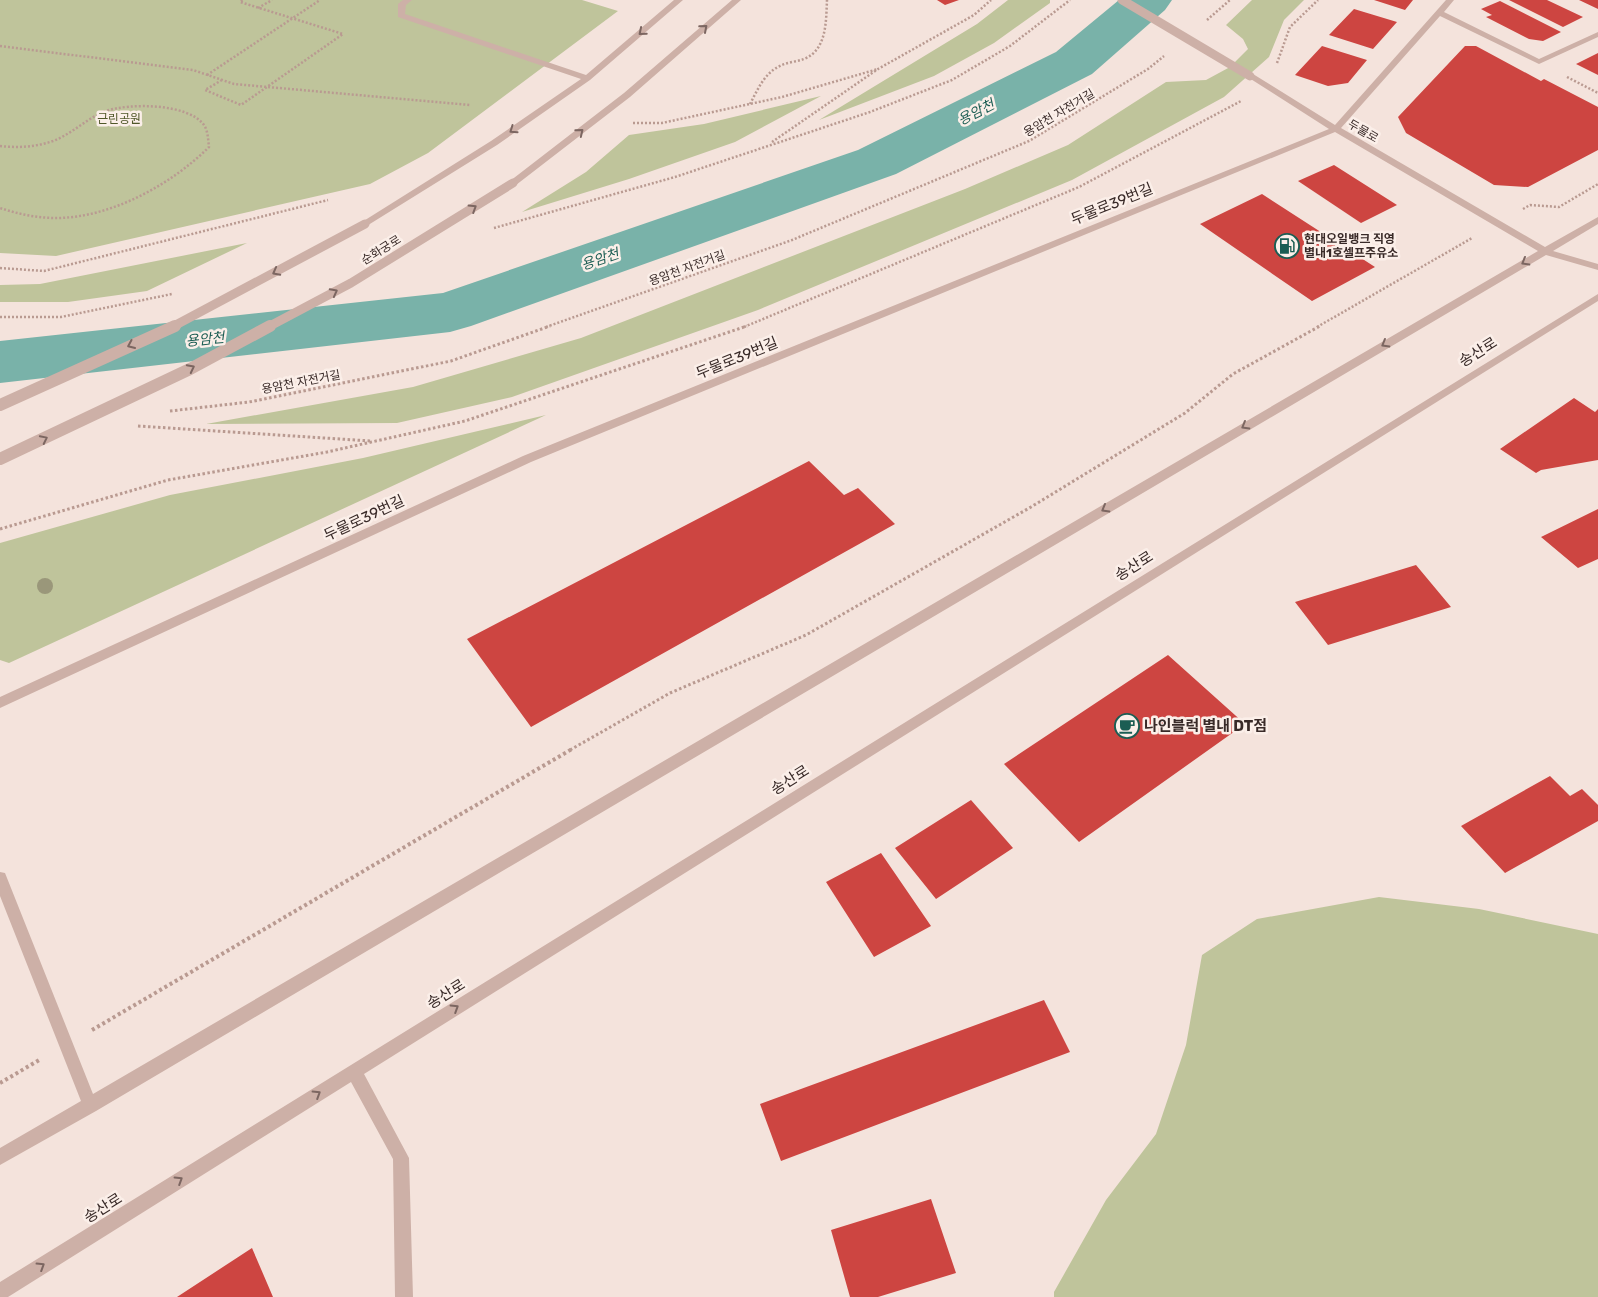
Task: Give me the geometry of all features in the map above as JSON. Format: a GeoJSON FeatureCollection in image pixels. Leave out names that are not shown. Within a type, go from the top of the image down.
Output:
{"type":"FeatureCollection","features":[{"type":"Feature","properties":{"kind":"street"},"geometry":{"type":"LineString","coordinates":[[408,0],[402,4],[401,15],[587,78]]}},
{"type":"Feature","properties":{"kind":"street"},"geometry":{"type":"LineString","coordinates":[[0,405],[173,326],[365,224],[494,144],[587,78],[679,0]]}},
{"type":"Feature","properties":{"kind":"street","name":"순화궁로"},"geometry":{"type":"LineString","coordinates":[[0,459],[190,369],[351,283],[513,183],[593,122],[737,0]]}},
{"type":"Feature","properties":{"kind":"street","name":"두물로"},"geometry":{"type":"LineString","coordinates":[[1122,0],[1544,251],[1598,267]]}},
{"type":"Feature","properties":{"kind":"street","name":"두물로39번길"},"geometry":{"type":"LineString","coordinates":[[0,703],[527,460],[1336,129],[1450,0]]}},
{"type":"Feature","properties":{"kind":"street"},"geometry":{"type":"LineString","coordinates":[[1439,13],[1539,62],[1598,34]]}},
{"type":"Feature","properties":{"kind":"street"},"geometry":{"type":"LineString","coordinates":[[0,1158],[1598,220]]}},
{"type":"Feature","properties":{"kind":"street","name":"송산로"},"geometry":{"type":"LineString","coordinates":[[0,1292],[1598,296]]}},
{"type":"Feature","properties":{"kind":"street"},"geometry":{"type":"LineString","coordinates":[[0,878],[90,1105]]}},
{"type":"Feature","properties":{"kind":"street"},"geometry":{"type":"LineString","coordinates":[[354,1071],[401,1158],[404,1297]]}},
{"type":"Feature","properties":{"kind":"path"},"geometry":{"type":"LineString","coordinates":[[222,80],[205,90],[241,104],[343,34],[240,2],[243,0]]}},
{"type":"Feature","properties":{"kind":"path"},"geometry":{"type":"LineString","coordinates":[[258,8],[272,0]]}},
{"type":"Feature","properties":{"kind":"path"},"geometry":{"type":"LineString","coordinates":[[207,75],[320,0]]}},
{"type":"Feature","properties":{"kind":"path"},"geometry":{"type":"LineString","coordinates":[[750,104],[765,78],[777,66],[808,58],[818,50],[826,21],[827,0]]}},
{"type":"Feature","properties":{"kind":"path"},"geometry":{"type":"LineString","coordinates":[[768,145],[878,69],[974,15],[991,0]]}},
{"type":"Feature","properties":{"kind":"path"},"geometry":{"type":"LineString","coordinates":[[485,230],[514,224],[675,177],[870,112],[952,80],[1010,46],[1070,0]]}},
{"type":"Feature","properties":{"kind":"path"},"geometry":{"type":"LineString","coordinates":[[1205,22],[1230,0]]}},
{"type":"Feature","properties":{"kind":"path"},"geometry":{"type":"LineString","coordinates":[[1275,68],[1290,27],[1318,0]]}},
{"type":"Feature","properties":{"kind":"path"},"geometry":{"type":"LineString","coordinates":[[0,46],[193,70],[234,84],[470,105]]}},
{"type":"Feature","properties":{"kind":"path","name":"용암천 자전거길"},"geometry":{"type":"LineString","coordinates":[[164,412],[249,402],[451,361],[792,240],[1029,142],[1148,69],[1170,51]]}},
{"type":"Feature","properties":{"kind":"path"},"geometry":{"type":"LineString","coordinates":[[593,122],[662,123],[782,97],[878,69]]}},
{"type":"Feature","properties":{"kind":"path"},"geometry":{"type":"LineString","coordinates":[[0,529],[168,480],[327,452],[465,421],[735,330],[1080,187],[1248,97]]}},
{"type":"Feature","properties":{"kind":"path"},"geometry":{"type":"LineString","coordinates":[[0,146],[35,147],[72,132],[86,120],[105,111],[129,104],[157,105],[176,110],[200,120],[208,133],[209,147],[177,177],[142,195],[109,208],[81,216],[58,218],[0,208]]}},
{"type":"Feature","properties":{"kind":"path"},"geometry":{"type":"LineString","coordinates":[[0,1083],[438,826],[670,693],[806,635],[1022,512],[1185,413],[1233,374],[1390,287],[1530,205],[1559,207],[1598,184]]}},
{"type":"Feature","properties":{"kind":"path"},"geometry":{"type":"LineString","coordinates":[[0,268],[44,271],[328,200]]}},
{"type":"Feature","properties":{"kind":"path"},"geometry":{"type":"LineString","coordinates":[[0,317],[61,317],[177,294]]}},
{"type":"Feature","properties":{"kind":"path"},"geometry":{"type":"LineString","coordinates":[[134,426],[377,441]]}},
{"type":"Feature","properties":{"kind":"green space","name":"근린공원"},"geometry":{"type":"Polygon","coordinates":[[[0,0],[582,0],[618,11],[428,153],[370,184],[56,256],[0,253],[0,0]]]}},
{"type":"Feature","properties":{"kind":"green space"},"geometry":{"type":"Polygon","coordinates":[[[1008,0],[1050,0],[1050,3],[994,43],[934,76],[819,120],[977,24],[1008,0]]]}},
{"type":"Feature","properties":{"kind":"green space"},"geometry":{"type":"Polygon","coordinates":[[[1252,0],[1304,0],[1284,20],[1269,57],[1224,97],[1072,180],[758,310],[512,397],[397,423],[206,424],[413,387],[581,338],[965,189],[1068,145],[1166,82],[1206,80],[1230,67],[1248,49],[1243,39],[1226,25],[1252,0]]]}},
{"type":"Feature","properties":{"kind":"green space"},"geometry":{"type":"Polygon","coordinates":[[[821,96],[735,142],[629,179],[522,212],[586,172],[629,135],[704,124],[821,96]]]}},
{"type":"Feature","properties":{"kind":"green space"},"geometry":{"type":"Polygon","coordinates":[[[247,243],[147,291],[68,302],[0,302],[0,285],[40,284],[247,243]]]}},
{"type":"Feature","properties":{"kind":"green space"},"geometry":{"type":"Polygon","coordinates":[[[546,415],[9,663],[0,660],[0,543],[170,495],[363,458],[546,415]]]}},
{"type":"Feature","properties":{"kind":"green space"},"geometry":{"type":"Polygon","coordinates":[[[1379,897],[1479,909],[1598,934],[1598,1297],[1054,1297],[1054,1292],[1106,1200],[1156,1134],[1186,1045],[1202,955],[1257,919],[1379,897]]]}},
{"type":"Feature","properties":{"kind":"building"},"geometry":{"type":"Polygon","coordinates":[[[937,0],[959,0],[945,5],[937,0]]]}},
{"type":"Feature","properties":{"kind":"building"},"geometry":{"type":"Polygon","coordinates":[[[1374,0],[1413,0],[1405,10],[1374,0]]]}},
{"type":"Feature","properties":{"kind":"building"},"geometry":{"type":"Polygon","coordinates":[[[1509,0],[1547,0],[1583,17],[1563,27],[1509,0]]]}},
{"type":"Feature","properties":{"kind":"building"},"geometry":{"type":"Polygon","coordinates":[[[1579,0],[1598,0],[1598,9],[1579,0]]]}},
{"type":"Feature","properties":{"kind":"building"},"geometry":{"type":"Polygon","coordinates":[[[1500,1],[1561,32],[1543,41],[1529,39],[1486,17],[1492,15],[1481,9],[1500,1]]]}},
{"type":"Feature","properties":{"kind":"building"},"geometry":{"type":"Polygon","coordinates":[[[1354,9],[1397,22],[1373,49],[1329,35],[1354,9]]]}},
{"type":"Feature","properties":{"kind":"building"},"geometry":{"type":"Polygon","coordinates":[[[1322,46],[1367,60],[1348,83],[1328,86],[1295,75],[1322,46]]]}},
{"type":"Feature","properties":{"kind":"building"},"geometry":{"type":"Polygon","coordinates":[[[1465,46],[1476,46],[1541,81],[1544,79],[1598,107],[1598,150],[1528,187],[1494,185],[1406,133],[1398,117],[1465,46]]]}},
{"type":"Feature","properties":{"kind":"building"},"geometry":{"type":"Polygon","coordinates":[[[1598,53],[1598,75],[1576,64],[1598,53]]]}},
{"type":"Feature","properties":{"kind":"building"},"geometry":{"type":"Polygon","coordinates":[[[1334,165],[1397,205],[1361,223],[1298,181],[1334,165]]]}},
{"type":"Feature","properties":{"kind":"building","name":"현대오일뱅크 직영 별내1호셀프주유소"},"geometry":{"type":"Polygon","coordinates":[[[1262,194],[1375,267],[1312,301],[1200,224],[1262,194]]]}},
{"type":"Feature","properties":{"kind":"building"},"geometry":{"type":"Polygon","coordinates":[[[1574,398],[1595,412],[1598,409],[1598,460],[1541,470],[1536,473],[1500,449],[1574,398]]]}},
{"type":"Feature","properties":{"kind":"building"},"geometry":{"type":"Polygon","coordinates":[[[809,461],[844,495],[858,488],[895,524],[531,727],[467,639],[809,461]]]}},
{"type":"Feature","properties":{"kind":"building"},"geometry":{"type":"Polygon","coordinates":[[[1598,509],[1598,559],[1578,568],[1541,537],[1598,509]]]}},
{"type":"Feature","properties":{"kind":"building"},"geometry":{"type":"Polygon","coordinates":[[[1416,565],[1451,607],[1328,645],[1295,602],[1416,565]]]}},
{"type":"Feature","properties":{"kind":"building"},"geometry":{"type":"Polygon","coordinates":[[[1168,655],[1245,724],[1079,842],[1004,764],[1168,655]]]}},
{"type":"Feature","properties":{"kind":"building"},"geometry":{"type":"Polygon","coordinates":[[[1550,776],[1570,796],[1582,789],[1598,805],[1598,821],[1505,873],[1461,826],[1550,776]]]}},
{"type":"Feature","properties":{"kind":"building"},"geometry":{"type":"Polygon","coordinates":[[[971,800],[1013,848],[936,899],[895,848],[971,800]]]}},
{"type":"Feature","properties":{"kind":"building"},"geometry":{"type":"Polygon","coordinates":[[[881,853],[931,926],[874,957],[826,882],[881,853]]]}},
{"type":"Feature","properties":{"kind":"building"},"geometry":{"type":"Polygon","coordinates":[[[1044,1000],[1070,1052],[781,1161],[760,1104],[1044,1000]]]}},
{"type":"Feature","properties":{"kind":"building"},"geometry":{"type":"Polygon","coordinates":[[[931,1199],[956,1273],[878,1297],[850,1297],[831,1230],[931,1199]]]}},
{"type":"Feature","properties":{"kind":"building"},"geometry":{"type":"Polygon","coordinates":[[[252,1248],[273,1297],[177,1297],[252,1248]]]}},
{"type":"Feature","properties":{"kind":"waterway","name":"용암천"},"geometry":{"type":"LineString","coordinates":[[0,362],[450,312],[877,162],[1074,63],[1148,0]]}},
{"type":"Feature","properties":{"kind":"place","name":"현대오일뱅크 직영 별내1호셀프주유소"},"geometry":{"type":"Point","coordinates":[1287,246]}},
{"type":"Feature","properties":{"kind":"place","name":"나인블럭 별내 DT점"},"geometry":{"type":"Point","coordinates":[1127,726]}}]}
